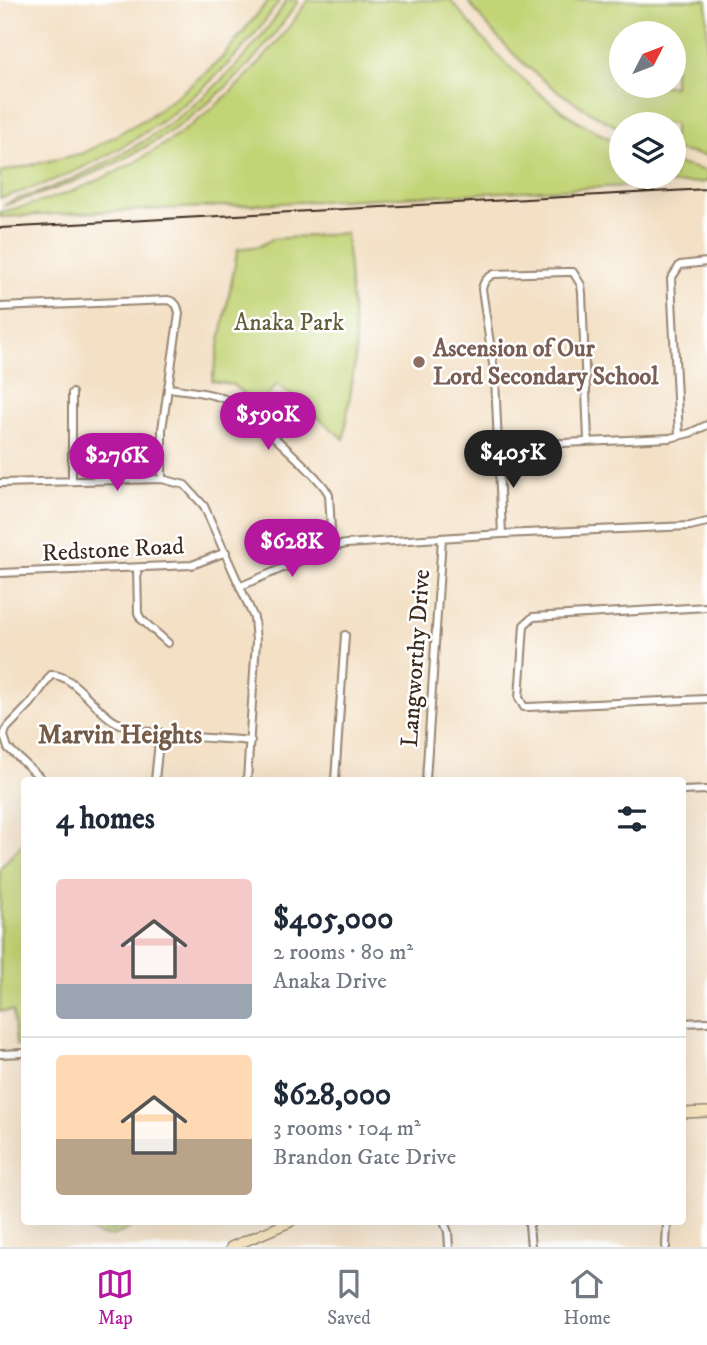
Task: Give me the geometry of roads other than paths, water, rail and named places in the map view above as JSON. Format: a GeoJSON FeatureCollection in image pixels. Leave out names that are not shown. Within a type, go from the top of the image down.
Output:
{"type":"FeatureCollection","features":[{"type":"Feature","properties":{"kind":"street"},"geometry":{"type":"LineString","coordinates":[[679,436],[671,279],[680,265],[707,262]]}},
{"type":"Feature","properties":{"kind":"street"},"geometry":{"type":"LineString","coordinates":[[502,534],[495,378],[482,289],[484,281],[494,274],[573,272],[577,277],[582,293],[588,440]]}},
{"type":"Feature","properties":{"kind":"street"},"geometry":{"type":"LineString","coordinates":[[0,307],[173,302],[178,307],[162,429],[162,479]]}},
{"type":"Feature","properties":{"kind":"street"},"geometry":{"type":"LineString","coordinates":[[169,388],[212,395],[230,401],[310,471],[326,487],[329,495],[332,547]]}},
{"type":"Feature","properties":{"kind":"street"},"geometry":{"type":"LineString","coordinates":[[72,393],[72,480]]}},
{"type":"Feature","properties":{"kind":"street"},"geometry":{"type":"LineString","coordinates":[[498,446],[679,436],[707,425]]}},
{"type":"Feature","properties":{"kind":"street"},"geometry":{"type":"LineString","coordinates":[[0,483],[162,479],[185,485],[196,495],[206,508],[256,627],[247,777]]}},
{"type":"Feature","properties":{"kind":"street"},"geometry":{"type":"LineString","coordinates":[[241,586],[332,547],[346,544],[690,526],[707,522]]}},
{"type":"Feature","properties":{"kind":"street","name":"Langworthy Drive"},"geometry":{"type":"LineString","coordinates":[[426,777],[442,538]]}},
{"type":"Feature","properties":{"kind":"street","name":"Redstone Road"},"geometry":{"type":"LineString","coordinates":[[0,573],[192,565],[226,552]]}},
{"type":"Feature","properties":{"kind":"street"},"geometry":{"type":"LineString","coordinates":[[137,568],[138,613],[141,619],[168,643]]}},
{"type":"Feature","properties":{"kind":"street"},"geometry":{"type":"LineString","coordinates":[[707,607],[533,617],[524,625],[519,698],[523,706],[528,708],[707,699]]}},
{"type":"Feature","properties":{"kind":"street"},"geometry":{"type":"LineString","coordinates":[[335,777],[345,635]]}},
{"type":"Feature","properties":{"kind":"street"},"geometry":{"type":"LineString","coordinates":[[40,777],[8,748],[4,736],[6,729],[31,703],[51,675],[64,677],[114,722],[160,732],[251,741]]}},
{"type":"Feature","properties":{"kind":"street"},"geometry":{"type":"LineString","coordinates":[[155,777],[160,732]]}},
{"type":"Feature","properties":{"kind":"street"},"geometry":{"type":"LineString","coordinates":[[686,791],[707,790]]}},
{"type":"Feature","properties":{"kind":"street"},"geometry":{"type":"LineString","coordinates":[[686,1023],[707,1022]]}},
{"type":"Feature","properties":{"kind":"street"},"geometry":{"type":"LineString","coordinates":[[0,1054],[21,1053]]}},
{"type":"Feature","properties":{"kind":"street"},"geometry":{"type":"LineString","coordinates":[[686,1113],[707,1112]]}},
{"type":"Feature","properties":{"kind":"street"},"geometry":{"type":"LineString","coordinates":[[231,1247],[283,1225]]}},
{"type":"Feature","properties":{"kind":"street"},"geometry":{"type":"LineString","coordinates":[[445,1225],[449,1247]]}},
{"type":"Feature","properties":{"kind":"street"},"geometry":{"type":"LineString","coordinates":[[529,1225],[531,1247]]}},
{"type":"Feature","properties":{"kind":"street"},"geometry":{"type":"LineString","coordinates":[[666,1247],[667,1225]]}},
{"type":"Feature","properties":{"kind":"railway"},"geometry":{"type":"LineString","coordinates":[[0,228],[707,189]]}},
{"type":"Feature","properties":{"kind":"place","name":"Ascension of Our Lord Secondary School"},"geometry":{"type":"Point","coordinates":[419,362]}},
{"type":"Feature","properties":{"kind":"district","name":"Marvin Heights"},"geometry":{"type":"Point","coordinates":[120,734]}},
{"type":"Feature","properties":{"kind":"park label","name":"Anaka Park"},"geometry":{"type":"Point","coordinates":[289,322]}}]}
